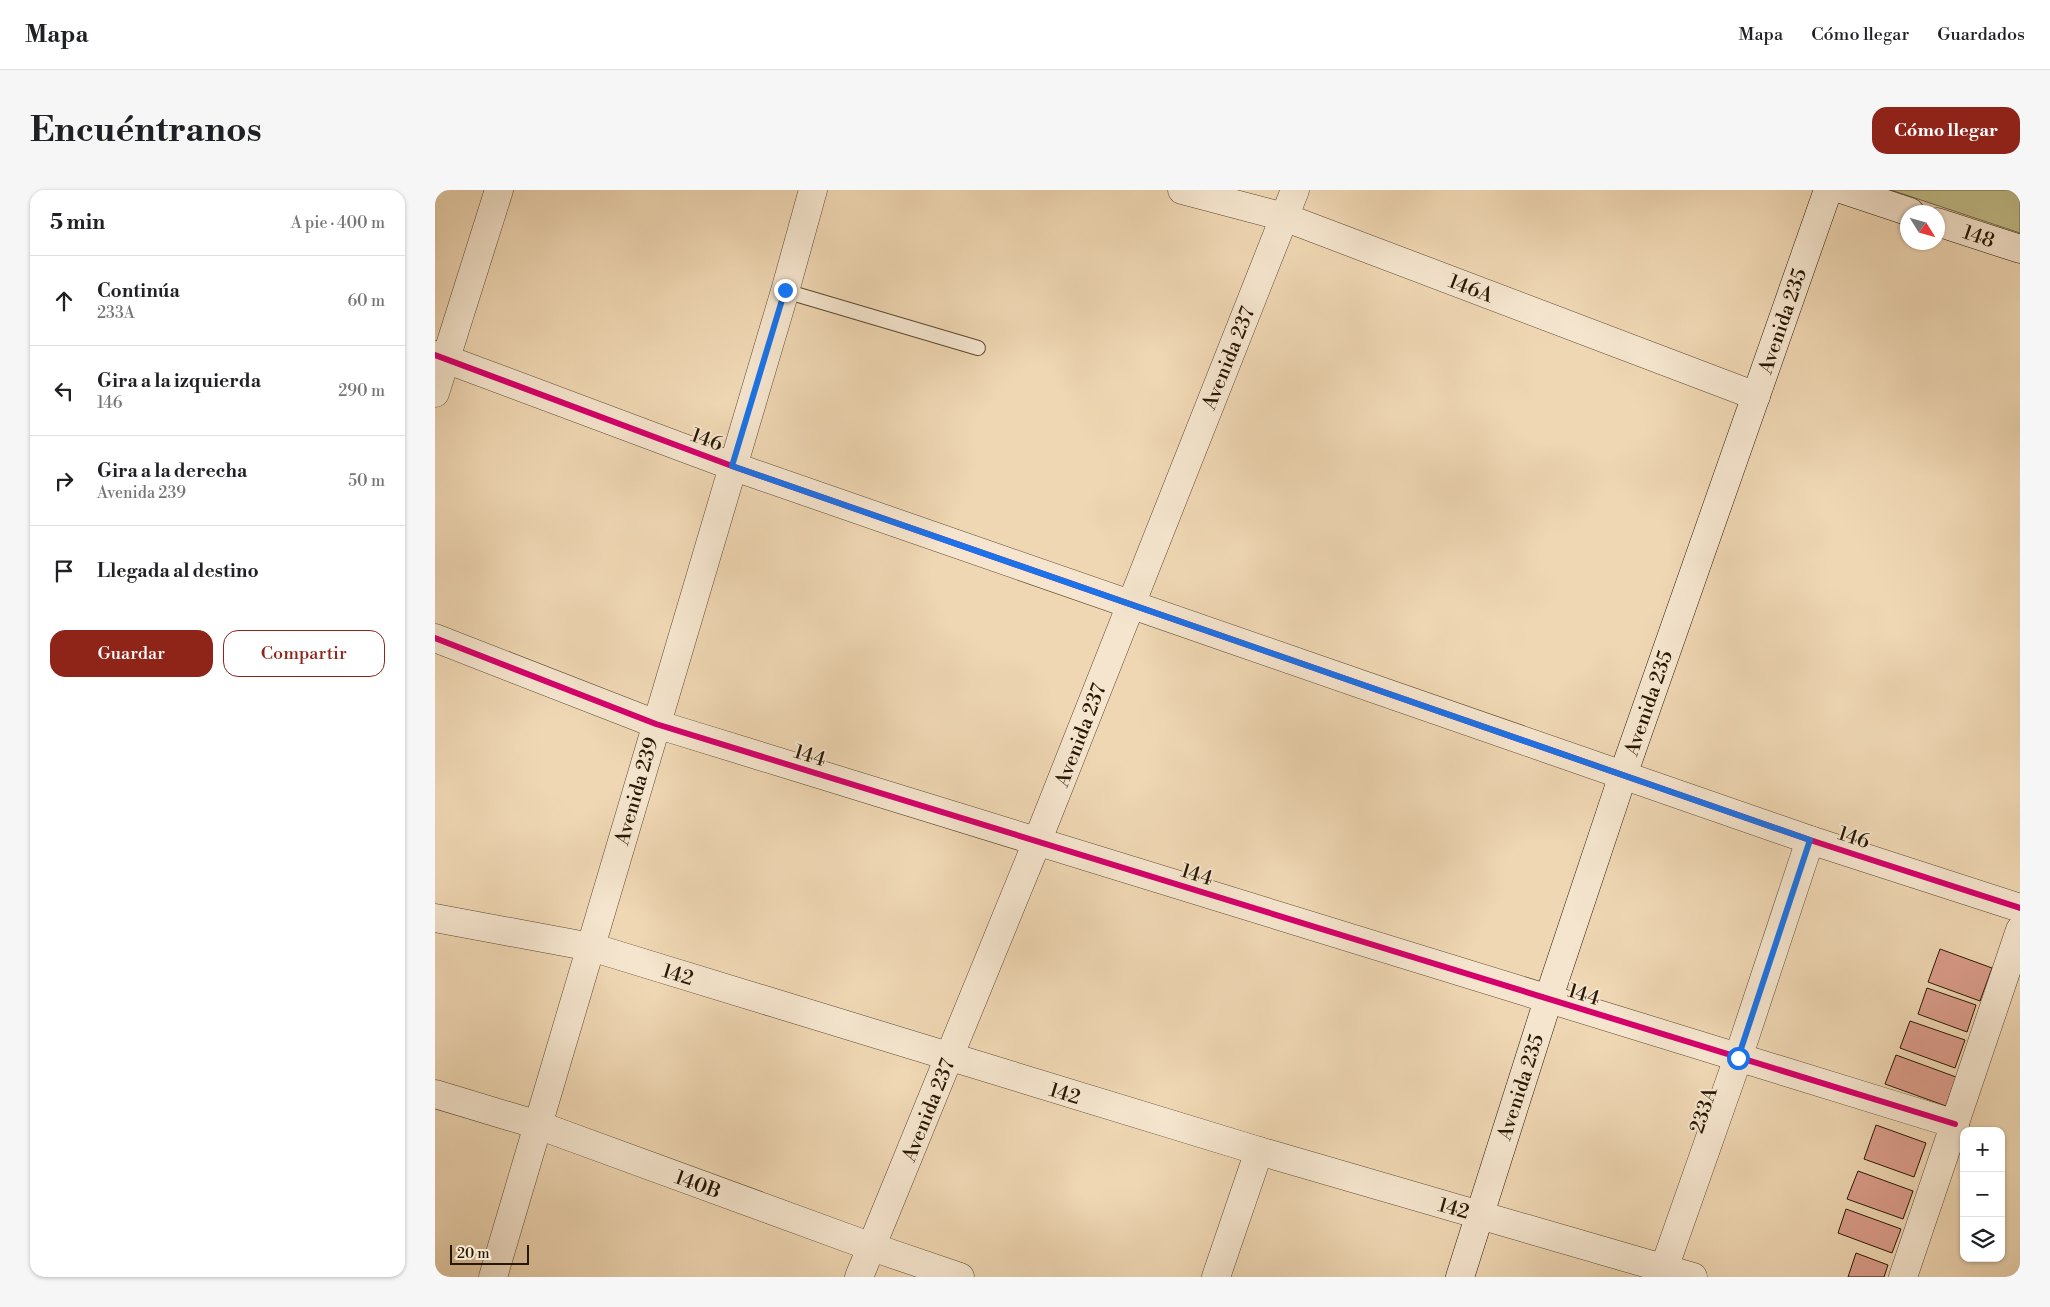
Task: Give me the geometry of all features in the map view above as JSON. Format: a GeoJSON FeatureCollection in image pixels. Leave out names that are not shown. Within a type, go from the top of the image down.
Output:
{"type":"FeatureCollection","features":[{"type":"Feature","properties":{"kind":"street"},"geometry":{"type":"LineString","coordinates":[[435,393],[440,357],[499,190]]}},
{"type":"Feature","properties":{"kind":"street","name":"Avenida 239"},"geometry":{"type":"LineString","coordinates":[[493,1277],[813,190]]}},
{"type":"Feature","properties":{"kind":"street","name":"146A"},"geometry":{"type":"LineString","coordinates":[[1182,190],[1284,217],[1756,396]]}},
{"type":"Feature","properties":{"kind":"street","name":"Avenida 237"},"geometry":{"type":"LineString","coordinates":[[859,1277],[1037,842],[1295,190]]}},
{"type":"Feature","properties":{"kind":"street","name":"Avenida 235"},"geometry":{"type":"LineString","coordinates":[[1460,1277],[1548,1000],[1623,775],[1828,190]]}},
{"type":"Feature","properties":{"kind":"street"},"geometry":{"type":"LineString","coordinates":[[1844,190],[1900,209]]}},
{"type":"Feature","properties":{"kind":"street","name":"148"},"geometry":{"type":"LineString","coordinates":[[1945,225],[2020,250]]}},
{"type":"Feature","properties":{"kind":"street","name":"146"},"geometry":{"type":"LineString","coordinates":[[440,357],[732,466],[1810,840],[2020,908]]}},
{"type":"Feature","properties":{"kind":"street","name":"144"},"geometry":{"type":"LineString","coordinates":[[435,638],[656,724],[1955,1124]]}},
{"type":"Feature","properties":{"kind":"street","name":"233A"},"geometry":{"type":"LineString","coordinates":[[1663,1272],[1738,1058],[1810,840]]}},
{"type":"Feature","properties":{"kind":"street","name":"142"},"geometry":{"type":"LineString","coordinates":[[435,918],[591,947],[950,1058],[1480,1215],[1663,1272],[1693,1277]]}},
{"type":"Feature","properties":{"kind":"street"},"geometry":{"type":"LineString","coordinates":[[1903,1277],[2020,930]]}},
{"type":"Feature","properties":{"kind":"street","name":"140B"},"geometry":{"type":"LineString","coordinates":[[435,1094],[538,1125],[871,1247],[959,1277]]}},
{"type":"Feature","properties":{"kind":"street"},"geometry":{"type":"LineString","coordinates":[[1216,1277],[1259,1151]]}},
{"type":"Feature","properties":{"kind":"lane"},"geometry":{"type":"LineString","coordinates":[[785,290],[977,348]]}},
{"type":"Feature","properties":{"kind":"shaded area"},"geometry":{"type":"Polygon","coordinates":[[[1891,190],[2020,190],[2020,233],[1945,208],[1945,205],[1936,205],[1891,190]]]}},
{"type":"Feature","properties":{"kind":"building"},"geometry":{"type":"Polygon","coordinates":[[[1940,949],[1992,968],[1980,1001],[1928,982],[1940,949]]]}},
{"type":"Feature","properties":{"kind":"building"},"geometry":{"type":"Polygon","coordinates":[[[1927,988],[1976,1005],[1967,1032],[1918,1014],[1927,988]]]}},
{"type":"Feature","properties":{"kind":"building"},"geometry":{"type":"Polygon","coordinates":[[[1910,1021],[1965,1040],[1955,1068],[1900,1048],[1910,1021]]]}},
{"type":"Feature","properties":{"kind":"building"},"geometry":{"type":"Polygon","coordinates":[[[1896,1055],[1956,1077],[1946,1106],[1885,1084],[1896,1055]]]}},
{"type":"Feature","properties":{"kind":"building"},"geometry":{"type":"Polygon","coordinates":[[[1876,1125],[1926,1143],[1914,1177],[1864,1159],[1876,1125]]]}},
{"type":"Feature","properties":{"kind":"building"},"geometry":{"type":"Polygon","coordinates":[[[1858,1171],[1913,1191],[1903,1219],[1847,1199],[1858,1171]]]}},
{"type":"Feature","properties":{"kind":"building"},"geometry":{"type":"Polygon","coordinates":[[[1846,1209],[1901,1229],[1892,1253],[1838,1233],[1846,1209]]]}},
{"type":"Feature","properties":{"kind":"building"},"geometry":{"type":"Polygon","coordinates":[[[1856,1253],[1888,1265],[1884,1277],[1848,1277],[1856,1253]]]}},
{"type":"Feature","properties":{"kind":"cycle path"},"geometry":{"type":"LineString","coordinates":[[435,355],[732,466],[1810,840],[2020,908]]}},
{"type":"Feature","properties":{"kind":"cycle path"},"geometry":{"type":"LineString","coordinates":[[435,638],[656,724],[1955,1124]]}},
{"type":"Feature","properties":{"kind":"route"},"geometry":{"type":"LineString","coordinates":[[785,290],[732,466],[1810,840],[1738,1058]]}}]}
